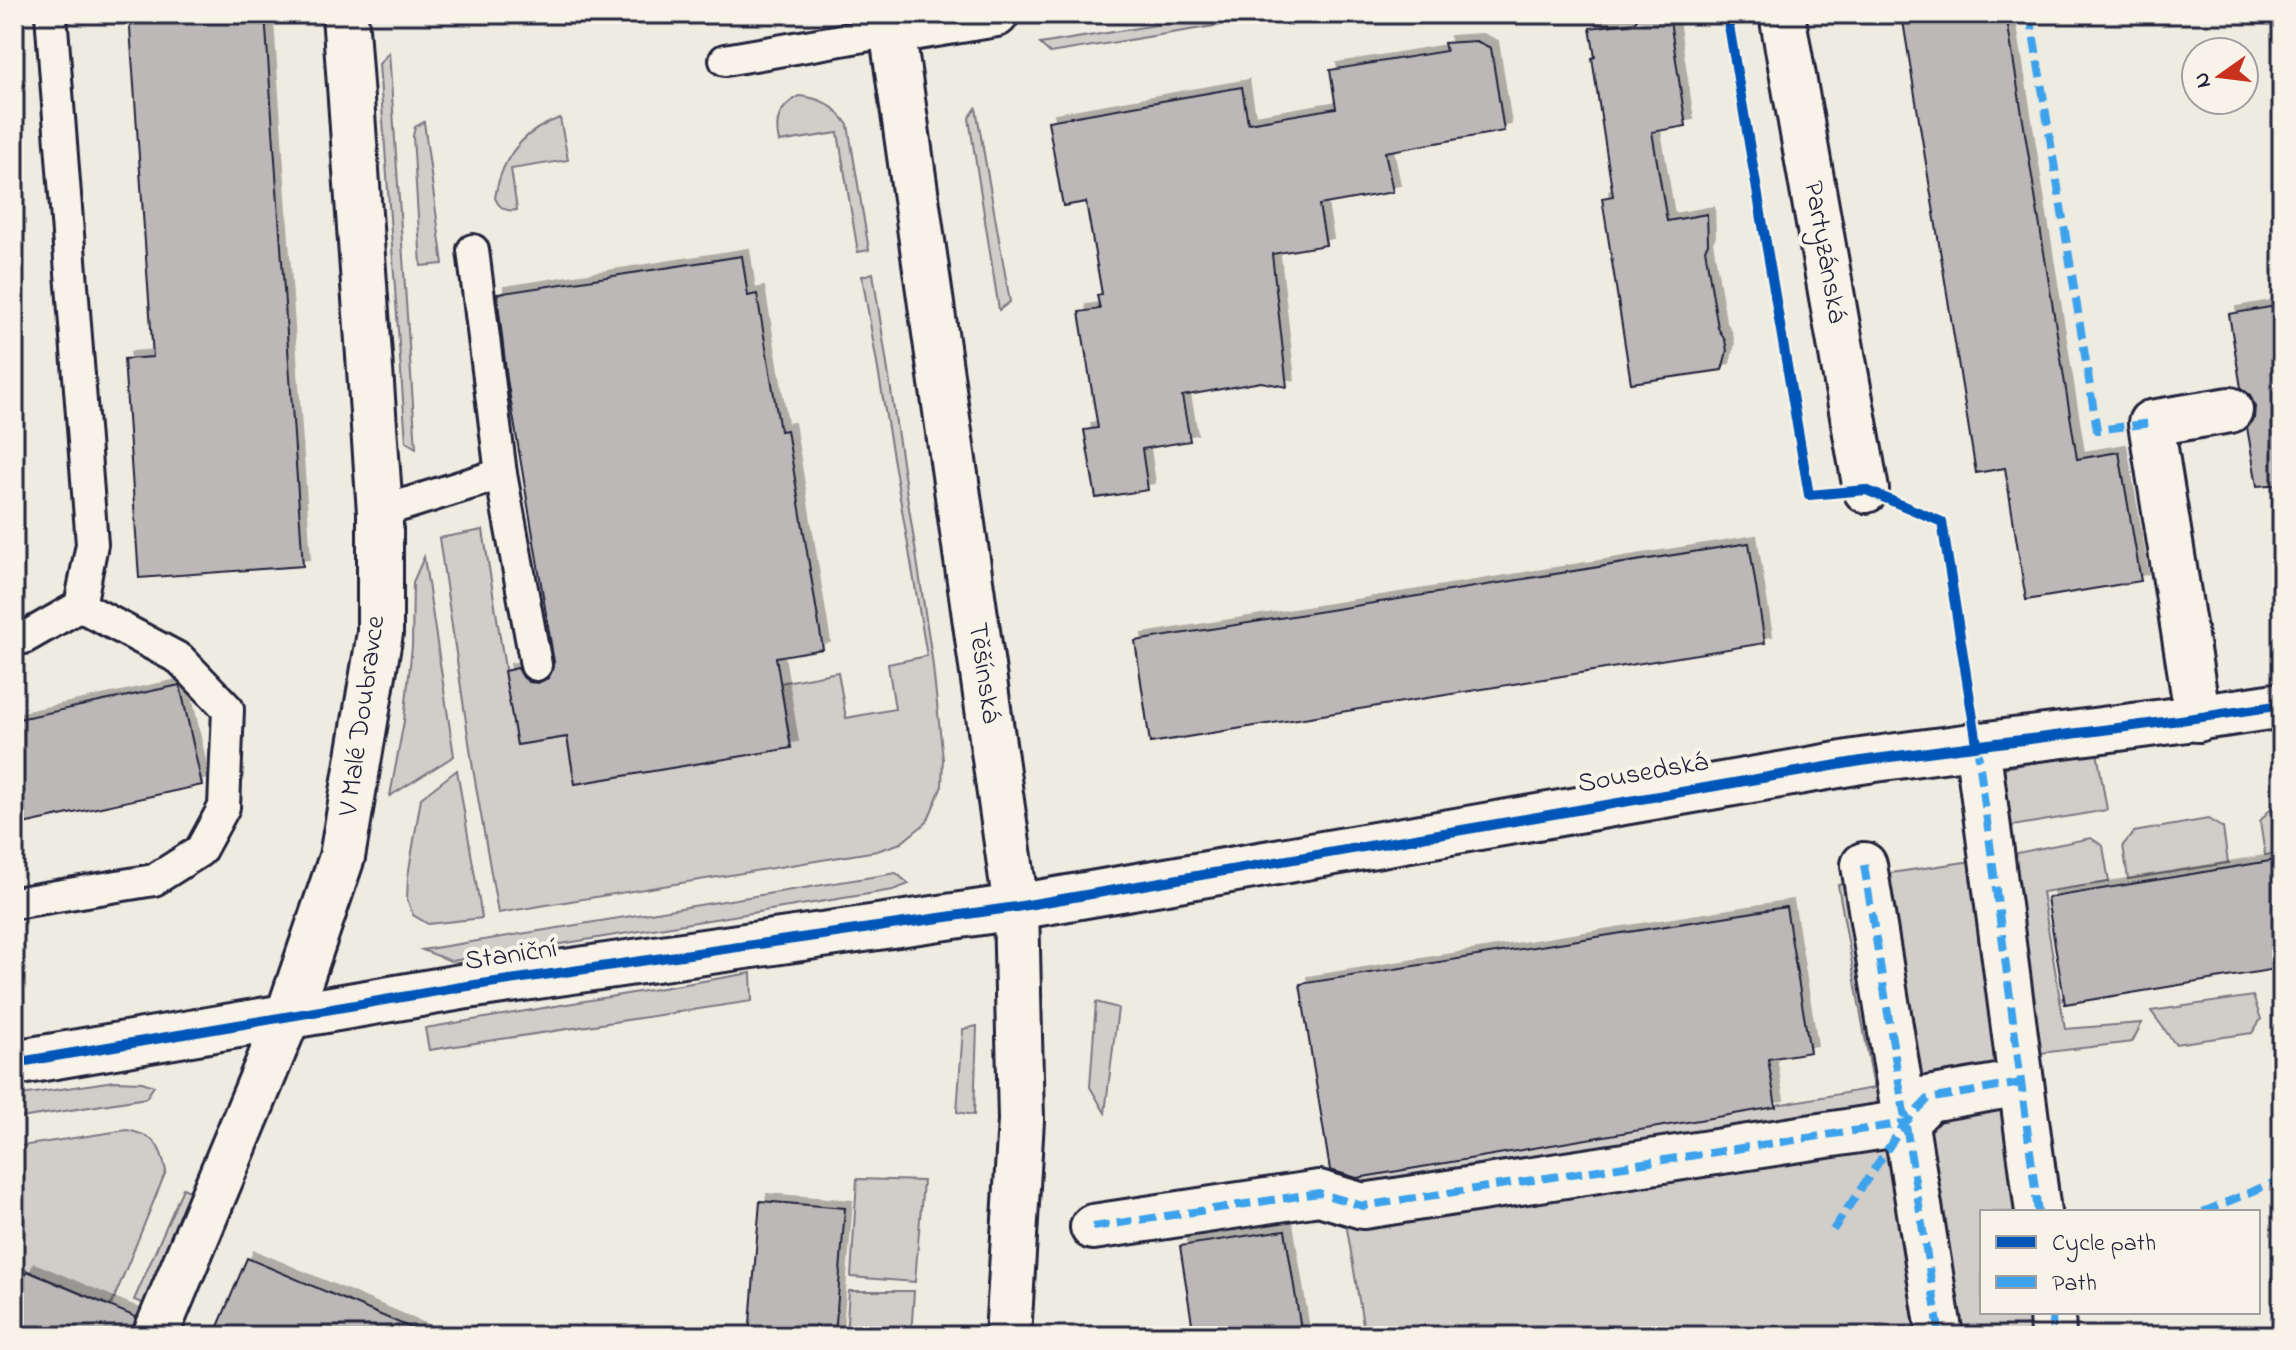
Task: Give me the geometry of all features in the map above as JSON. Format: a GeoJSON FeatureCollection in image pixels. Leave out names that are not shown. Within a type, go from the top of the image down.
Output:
{"type":"FeatureCollection","features":[{"type":"Feature","properties":{"kind":"street","name":"V Malé Doubravce"},"geometry":{"type":"LineString","coordinates":[[155,1336],[288,1016],[342,857],[380,633],[380,512],[345,14]]}},
{"type":"Feature","properties":{"kind":"street"},"geometry":{"type":"LineString","coordinates":[[891,23],[996,14]]}},
{"type":"Feature","properties":{"kind":"street","name":"Partyzánská"},"geometry":{"type":"LineString","coordinates":[[1782,14],[1866,490]]}},
{"type":"Feature","properties":{"kind":"street","name":"Těšínská"},"geometry":{"type":"LineString","coordinates":[[891,23],[1016,907],[1021,1120],[1008,1336]]}},
{"type":"Feature","properties":{"kind":"street"},"geometry":{"type":"LineString","coordinates":[[2198,719],[2151,423],[2230,410]]}},
{"type":"Feature","properties":{"kind":"street","name":"Sousedská"},"geometry":{"type":"LineString","coordinates":[[1016,907],[1855,762],[1977,744],[2198,719],[2282,705]]}},
{"type":"Feature","properties":{"kind":"street"},"geometry":{"type":"LineString","coordinates":[[1977,744],[2038,1210]]}},
{"type":"Feature","properties":{"kind":"street"},"geometry":{"type":"LineString","coordinates":[[1864,865],[1940,1336]]}},
{"type":"Feature","properties":{"kind":"street","name":"Staniční"},"geometry":{"type":"LineString","coordinates":[[14,1063],[461,987],[1016,907]]}},
{"type":"Feature","properties":{"kind":"street"},"geometry":{"type":"LineString","coordinates":[[1093,1227],[1319,1193],[1363,1206],[1905,1123],[1928,1099],[2021,1083]]}},
{"type":"Feature","properties":{"kind":"street"},"geometry":{"type":"LineString","coordinates":[[2052,1314],[2053,1336]]}},
{"type":"Feature","properties":{"kind":"lane"},"geometry":{"type":"LineString","coordinates":[[14,639],[24,638],[80,606],[92,544],[51,14]]}},
{"type":"Feature","properties":{"kind":"lane"},"geometry":{"type":"LineString","coordinates":[[725,60],[891,23]]}},
{"type":"Feature","properties":{"kind":"lane"},"geometry":{"type":"LineString","coordinates":[[473,250],[501,474],[536,665]]}},
{"type":"Feature","properties":{"kind":"lane"},"geometry":{"type":"LineString","coordinates":[[380,512],[501,474]]}},
{"type":"Feature","properties":{"kind":"lane"},"geometry":{"type":"LineString","coordinates":[[14,903],[154,880],[200,851],[224,807],[228,709],[180,659],[80,606]]}},
{"type":"Feature","properties":{"kind":"shaded area"},"geometry":{"type":"Polygon","coordinates":[[[1223,14],[1220,25],[1050,53],[1040,44],[1223,14]]]}},
{"type":"Feature","properties":{"kind":"shaded area"},"geometry":{"type":"Polygon","coordinates":[[[389,52],[416,448],[406,442],[379,64],[389,52]]]}},
{"type":"Feature","properties":{"kind":"shaded area"},"geometry":{"type":"Polygon","coordinates":[[[799,96],[827,104],[848,125],[869,250],[858,252],[838,133],[779,142],[777,128],[780,115],[799,96]]]}},
{"type":"Feature","properties":{"kind":"shaded area"},"geometry":{"type":"Polygon","coordinates":[[[976,108],[1010,302],[999,310],[969,118],[976,108]]]}},
{"type":"Feature","properties":{"kind":"shaded area"},"geometry":{"type":"Polygon","coordinates":[[[560,118],[568,160],[511,169],[517,210],[503,208],[495,198],[508,159],[535,130],[560,118]]]}},
{"type":"Feature","properties":{"kind":"shaded area"},"geometry":{"type":"Polygon","coordinates":[[[424,122],[443,264],[421,266],[413,136],[415,127],[424,122]]]}},
{"type":"Feature","properties":{"kind":"shaded area"},"geometry":{"type":"Polygon","coordinates":[[[873,273],[932,658],[943,759],[942,786],[927,822],[901,843],[877,851],[498,913],[439,538],[483,530],[517,744],[567,737],[575,783],[791,748],[780,683],[838,672],[846,718],[895,709],[888,664],[927,656],[862,276],[873,273]]]}},
{"type":"Feature","properties":{"kind":"shaded area"},"geometry":{"type":"Polygon","coordinates":[[[424,557],[454,756],[390,796],[404,721],[412,646],[413,582],[424,557]]]}},
{"type":"Feature","properties":{"kind":"shaded area"},"geometry":{"type":"Polygon","coordinates":[[[2097,752],[2107,810],[1995,829],[1986,771],[2097,752]]]}},
{"type":"Feature","properties":{"kind":"shaded area"},"geometry":{"type":"Polygon","coordinates":[[[457,770],[482,918],[428,924],[413,915],[407,899],[421,798],[457,770]]]}},
{"type":"Feature","properties":{"kind":"shaded area"},"geometry":{"type":"Polygon","coordinates":[[[2282,806],[2282,852],[2265,855],[2260,821],[2271,808],[2282,806]]]}},
{"type":"Feature","properties":{"kind":"shaded area"},"geometry":{"type":"Polygon","coordinates":[[[2208,819],[2223,828],[2228,863],[2128,879],[2123,845],[2134,832],[2208,819]]]}},
{"type":"Feature","properties":{"kind":"shaded area"},"geometry":{"type":"Polygon","coordinates":[[[2091,838],[2103,846],[2109,882],[2042,892],[2065,1029],[2142,1023],[2132,1042],[2041,1053],[2012,874],[2017,853],[2091,838]]]}},
{"type":"Feature","properties":{"kind":"shaded area"},"geometry":{"type":"Polygon","coordinates":[[[2006,856],[2059,1187],[2049,1205],[2050,1210],[1980,1210],[1980,1314],[2066,1314],[2067,1336],[1365,1336],[1339,1181],[1874,1088],[1838,885],[1890,876],[1891,873],[2006,856]]]}},
{"type":"Feature","properties":{"kind":"shaded area"},"geometry":{"type":"Polygon","coordinates":[[[896,873],[909,884],[893,890],[451,961],[422,950],[896,873]]]}},
{"type":"Feature","properties":{"kind":"shaded area"},"geometry":{"type":"Polygon","coordinates":[[[751,973],[752,1001],[429,1050],[425,1028],[751,973]]]}},
{"type":"Feature","properties":{"kind":"shaded area"},"geometry":{"type":"Polygon","coordinates":[[[2253,996],[2261,1019],[2252,1033],[2175,1044],[2151,1011],[2253,996]]]}},
{"type":"Feature","properties":{"kind":"shaded area"},"geometry":{"type":"Polygon","coordinates":[[[1096,1002],[1118,1008],[1105,1113],[1090,1087],[1096,1002]]]}},
{"type":"Feature","properties":{"kind":"shaded area"},"geometry":{"type":"Polygon","coordinates":[[[977,1026],[974,1115],[957,1112],[963,1029],[977,1026]]]}},
{"type":"Feature","properties":{"kind":"shaded area"},"geometry":{"type":"Polygon","coordinates":[[[114,1081],[142,1082],[154,1086],[146,1098],[14,1119],[14,1096],[114,1081]]]}},
{"type":"Feature","properties":{"kind":"shaded area"},"geometry":{"type":"Polygon","coordinates":[[[127,1130],[155,1142],[166,1171],[111,1306],[14,1265],[14,1147],[127,1130]]]}},
{"type":"Feature","properties":{"kind":"shaded area"},"geometry":{"type":"Polygon","coordinates":[[[857,1179],[923,1181],[915,1282],[851,1277],[857,1179]]]}},
{"type":"Feature","properties":{"kind":"shaded area"},"geometry":{"type":"Polygon","coordinates":[[[183,1188],[192,1192],[145,1304],[134,1300],[183,1188]]]}},
{"type":"Feature","properties":{"kind":"shaded area"},"geometry":{"type":"Polygon","coordinates":[[[849,1291],[914,1291],[911,1336],[846,1336],[849,1291]]]}},
{"type":"Feature","properties":{"kind":"building"},"geometry":{"type":"Polygon","coordinates":[[[129,14],[265,14],[303,566],[139,578],[124,359],[153,357],[129,14]]]}},
{"type":"Feature","properties":{"kind":"building"},"geometry":{"type":"Polygon","coordinates":[[[1639,14],[1669,14],[1686,126],[1652,132],[1667,221],[1707,214],[1708,244],[1705,249],[1718,328],[1727,351],[1722,370],[1631,383],[1602,198],[1613,196],[1590,28],[1635,22],[1639,14]]]}},
{"type":"Feature","properties":{"kind":"building"},"geometry":{"type":"Polygon","coordinates":[[[1948,14],[2006,14],[2077,459],[2119,452],[2141,581],[2026,600],[2005,468],[1976,473],[1903,21],[1948,14]]]}},
{"type":"Feature","properties":{"kind":"building"},"geometry":{"type":"Polygon","coordinates":[[[1476,41],[1491,48],[1504,131],[1385,152],[1393,192],[1319,205],[1326,245],[1272,254],[1287,387],[1261,382],[1182,396],[1190,441],[1142,449],[1148,490],[1096,498],[1084,430],[1098,428],[1079,312],[1100,309],[1097,295],[1102,294],[1086,202],[1063,206],[1048,121],[1242,87],[1248,123],[1336,108],[1330,70],[1446,51],[1444,43],[1476,41]]]}},
{"type":"Feature","properties":{"kind":"building"},"geometry":{"type":"Polygon","coordinates":[[[742,256],[748,296],[757,294],[780,431],[787,430],[823,649],[776,657],[791,748],[575,784],[567,737],[517,745],[504,671],[518,668],[529,682],[538,683],[548,678],[554,662],[507,379],[497,294],[742,256]]]}},
{"type":"Feature","properties":{"kind":"building"},"geometry":{"type":"Polygon","coordinates":[[[2282,305],[2282,484],[2257,486],[2247,427],[2254,418],[2255,407],[2250,395],[2241,388],[2229,314],[2282,305]]]}},
{"type":"Feature","properties":{"kind":"building"},"geometry":{"type":"Polygon","coordinates":[[[1749,543],[1765,643],[1150,743],[1135,641],[1749,543]]]}},
{"type":"Feature","properties":{"kind":"building"},"geometry":{"type":"Polygon","coordinates":[[[180,685],[202,785],[14,826],[14,720],[180,685]]]}},
{"type":"Feature","properties":{"kind":"building"},"geometry":{"type":"Polygon","coordinates":[[[2282,859],[2282,968],[2065,1004],[2047,898],[2282,859]]]}},
{"type":"Feature","properties":{"kind":"building"},"geometry":{"type":"Polygon","coordinates":[[[1786,907],[1810,1052],[1768,1059],[1776,1107],[1357,1178],[1330,1170],[1300,984],[1786,907]]]}},
{"type":"Feature","properties":{"kind":"building"},"geometry":{"type":"Polygon","coordinates":[[[760,1201],[845,1208],[835,1336],[749,1336],[760,1201]]]}},
{"type":"Feature","properties":{"kind":"building"},"geometry":{"type":"Polygon","coordinates":[[[1285,1230],[1302,1336],[1194,1336],[1180,1246],[1285,1230]]]}},
{"type":"Feature","properties":{"kind":"building"},"geometry":{"type":"Polygon","coordinates":[[[247,1258],[430,1336],[214,1336],[247,1258]]]}},
{"type":"Feature","properties":{"kind":"building"},"geometry":{"type":"Polygon","coordinates":[[[27,1271],[136,1317],[131,1336],[14,1336],[14,1300],[27,1271]]]}},
{"type":"Feature","properties":{"kind":"marked path"},"geometry":{"type":"LineString","coordinates":[[2030,14],[2097,430],[2151,423]]}},
{"type":"Feature","properties":{"kind":"marked path"},"geometry":{"type":"LineString","coordinates":[[1977,744],[2038,1210]]}},
{"type":"Feature","properties":{"kind":"marked path"},"geometry":{"type":"LineString","coordinates":[[1864,865],[1940,1336]]}},
{"type":"Feature","properties":{"kind":"marked path"},"geometry":{"type":"LineString","coordinates":[[1093,1227],[1319,1193],[1363,1206],[1905,1123],[1928,1099],[2021,1083]]}},
{"type":"Feature","properties":{"kind":"marked path"},"geometry":{"type":"LineString","coordinates":[[1833,1230],[1905,1123]]}},
{"type":"Feature","properties":{"kind":"marked path"},"geometry":{"type":"LineString","coordinates":[[2208,1210],[2282,1179]]}},
{"type":"Feature","properties":{"kind":"marked path"},"geometry":{"type":"LineString","coordinates":[[2052,1314],[2053,1336]]}},
{"type":"Feature","properties":{"kind":"cycle path"},"geometry":{"type":"LineString","coordinates":[[1727,14],[1809,495],[1866,490],[1942,522],[1977,744]]}},
{"type":"Feature","properties":{"kind":"cycle path"},"geometry":{"type":"LineString","coordinates":[[14,1063],[461,987],[1016,907],[1855,762],[2282,705]]}}]}
